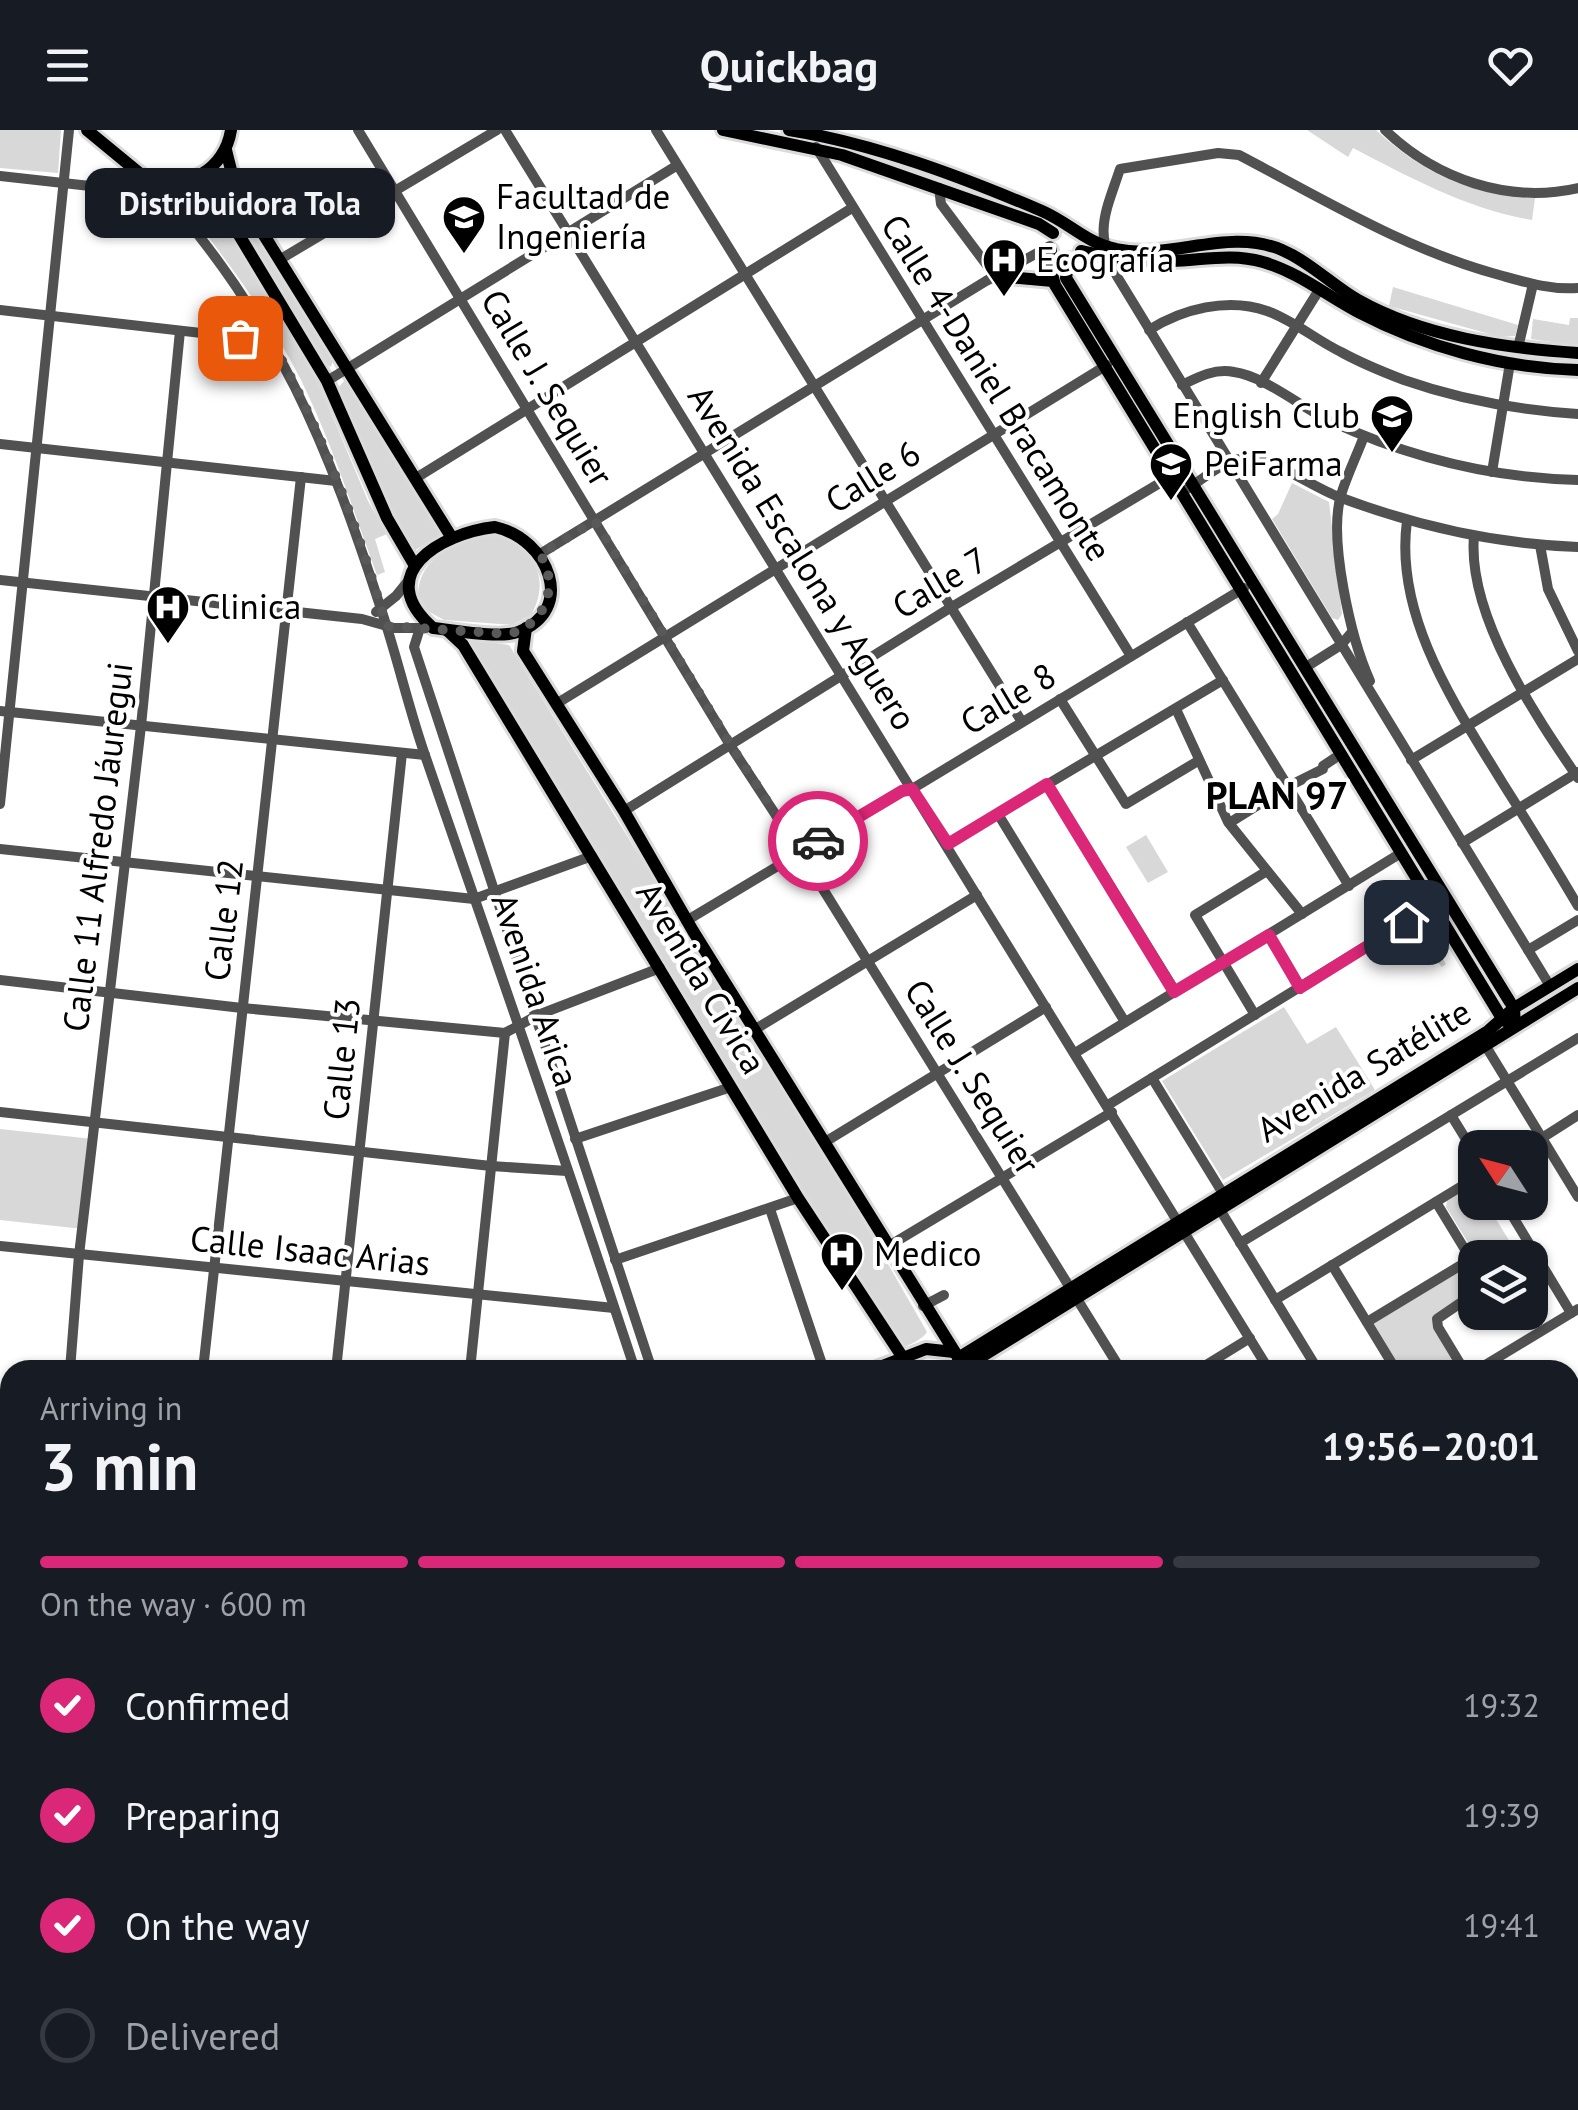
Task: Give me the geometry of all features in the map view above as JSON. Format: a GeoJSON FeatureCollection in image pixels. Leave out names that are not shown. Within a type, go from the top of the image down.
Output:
{"type":"FeatureCollection","features":[{"type":"Feature","properties":{"kind":"main road"},"geometry":{"type":"LineString","coordinates":[[87,130],[161,191],[212,210],[236,230],[327,381],[387,518],[415,566]]}},
{"type":"Feature","properties":{"kind":"main road"},"geometry":{"type":"LineString","coordinates":[[231,130],[226,150],[236,190],[452,538]]}},
{"type":"Feature","properties":{"kind":"main road"},"geometry":{"type":"LineString","coordinates":[[723,130],[816,141]]}},
{"type":"Feature","properties":{"kind":"main road"},"geometry":{"type":"LineString","coordinates":[[789,130],[998,193],[1076,231],[1108,252],[1134,261],[1223,257],[1254,260],[1291,272],[1380,323],[1424,341],[1510,363],[1578,370]]}},
{"type":"Feature","properties":{"kind":"main road"},"geometry":{"type":"LineString","coordinates":[[143,174],[156,180],[185,182],[200,176],[226,150]]}},
{"type":"Feature","properties":{"kind":"main road"},"geometry":{"type":"LineString","coordinates":[[903,167],[939,188],[1042,225],[1058,258],[1213,243],[1265,245],[1303,261],[1325,279],[1386,314],[1454,335],[1518,348],[1578,353]]}},
{"type":"Feature","properties":{"kind":"main road"},"geometry":{"type":"LineString","coordinates":[[1076,231],[1062,227],[1052,243],[1049,264],[1053,281],[1184,469],[1306,667],[1343,753],[1414,846],[1440,901],[1509,1023]]}},
{"type":"Feature","properties":{"kind":"main road"},"geometry":{"type":"LineString","coordinates":[[1076,231],[1074,255],[1066,278],[1171,476],[1401,854],[1440,901],[1514,1008],[1509,1023]]}},
{"type":"Feature","properties":{"kind":"main road"},"geometry":{"type":"LineString","coordinates":[[995,276],[1053,281]]}},
{"type":"Feature","properties":{"kind":"main road"},"geometry":{"type":"LineString","coordinates":[[1510,363],[1518,348]]}},
{"type":"Feature","properties":{"kind":"main road"},"geometry":{"type":"LineString","coordinates":[[479,528],[512,530],[540,554],[550,578],[550,593],[544,609],[526,628],[508,634],[433,629],[412,606],[408,593],[415,566],[425,554],[452,538],[479,528]]}},
{"type":"Feature","properties":{"kind":"main road","name":"Avenida Cívica"},"geometry":{"type":"LineString","coordinates":[[526,628],[523,651],[958,1360]]}},
{"type":"Feature","properties":{"kind":"main road","name":"Avenida Cívica"},"geometry":{"type":"LineString","coordinates":[[433,629],[463,645],[798,1198],[903,1360]]}},
{"type":"Feature","properties":{"kind":"main road"},"geometry":{"type":"LineString","coordinates":[[1401,854],[1414,846]]}},
{"type":"Feature","properties":{"kind":"main road","name":"Avenida Satélite"},"geometry":{"type":"LineString","coordinates":[[1514,1008],[1578,969]]}},
{"type":"Feature","properties":{"kind":"main road"},"geometry":{"type":"LineString","coordinates":[[1550,986],[1558,1000]]}},
{"type":"Feature","properties":{"kind":"main road","name":"Avenida Satélite"},"geometry":{"type":"LineString","coordinates":[[965,1360],[1218,1199],[1509,1023],[1578,988]]}},
{"type":"Feature","properties":{"kind":"main road"},"geometry":{"type":"LineString","coordinates":[[911,1360],[926,1349],[953,1360]]}},
{"type":"Feature","properties":{"kind":"street"},"geometry":{"type":"LineString","coordinates":[[0,804],[5,711],[24,582],[70,130]]}},
{"type":"Feature","properties":{"kind":"street","name":"Calle J. Sequier"},"geometry":{"type":"LineString","coordinates":[[358,130],[730,744],[1115,1360]]}},
{"type":"Feature","properties":{"kind":"street"},"geometry":{"type":"LineString","coordinates":[[279,260],[497,130]]}},
{"type":"Feature","properties":{"kind":"street","name":"Avenida Escalona y Aguero"},"geometry":{"type":"LineString","coordinates":[[505,130],[1263,1360]]}},
{"type":"Feature","properties":{"kind":"street"},"geometry":{"type":"LineString","coordinates":[[656,130],[1022,722]]}},
{"type":"Feature","properties":{"kind":"street"},"geometry":{"type":"LineString","coordinates":[[1385,130],[1432,166],[1484,187],[1538,194],[1578,188]]}},
{"type":"Feature","properties":{"kind":"street","name":"Calle 4-Daniel Bracamonte"},"geometry":{"type":"LineString","coordinates":[[816,141],[852,208],[1130,656]]}},
{"type":"Feature","properties":{"kind":"street"},"geometry":{"type":"LineString","coordinates":[[1550,986],[1149,330],[1108,252],[1102,225],[1120,169],[1218,153],[1238,156],[1436,256],[1533,284],[1578,288]]}},
{"type":"Feature","properties":{"kind":"street"},"geometry":{"type":"LineString","coordinates":[[327,381],[676,166]]}},
{"type":"Feature","properties":{"kind":"street"},"geometry":{"type":"LineString","coordinates":[[0,176],[161,191],[185,182]]}},
{"type":"Feature","properties":{"kind":"street"},"geometry":{"type":"LineString","coordinates":[[939,188],[940,204],[995,276]]}},
{"type":"Feature","properties":{"kind":"street","name":"Avenida Arica"},"geometry":{"type":"LineString","coordinates":[[161,191],[228,270],[271,341],[300,391],[336,480],[381,609],[425,756],[631,1360]]}},
{"type":"Feature","properties":{"kind":"street"},"geometry":{"type":"LineString","coordinates":[[416,478],[852,208]]}},
{"type":"Feature","properties":{"kind":"street"},"geometry":{"type":"LineString","coordinates":[[540,554],[1052,243]]}},
{"type":"Feature","properties":{"kind":"street"},"geometry":{"type":"LineString","coordinates":[[1518,348],[1533,284]]}},
{"type":"Feature","properties":{"kind":"street"},"geometry":{"type":"LineString","coordinates":[[1261,383],[1319,290]]}},
{"type":"Feature","properties":{"kind":"street"},"geometry":{"type":"LineString","coordinates":[[1149,330],[1179,314],[1229,305],[1268,311],[1392,376],[1503,406],[1578,414]]}},
{"type":"Feature","properties":{"kind":"street"},"geometry":{"type":"LineString","coordinates":[[0,310],[271,341]]}},
{"type":"Feature","properties":{"kind":"street","name":"Calle 11 Alfredo Jáuregui"},"geometry":{"type":"LineString","coordinates":[[71,1360],[180,330]]}},
{"type":"Feature","properties":{"kind":"street","name":"Calle 6"},"geometry":{"type":"LineString","coordinates":[[556,704],[1110,363]]}},
{"type":"Feature","properties":{"kind":"street"},"geometry":{"type":"LineString","coordinates":[[1492,472],[1510,363]]}},
{"type":"Feature","properties":{"kind":"street"},"geometry":{"type":"LineString","coordinates":[[1182,385],[1206,374],[1227,371],[1261,383],[1364,436],[1408,452],[1492,472],[1578,480]]}},
{"type":"Feature","properties":{"kind":"street"},"geometry":{"type":"LineString","coordinates":[[1364,436],[1340,498],[1340,555],[1352,632],[1388,721]]}},
{"type":"Feature","properties":{"kind":"street"},"geometry":{"type":"LineString","coordinates":[[0,444],[336,480]]}},
{"type":"Feature","properties":{"kind":"street"},"geometry":{"type":"LineString","coordinates":[[1180,492],[1229,462],[1243,458],[1262,460],[1340,498],[1407,520],[1474,536],[1578,547]]}},
{"type":"Feature","properties":{"kind":"street","name":"Calle 7"},"geometry":{"type":"LineString","coordinates":[[624,811],[950,608],[1184,469]]}},
{"type":"Feature","properties":{"kind":"street","name":"Calle 12"},"geometry":{"type":"LineString","coordinates":[[204,1360],[301,477]]}},
{"type":"Feature","properties":{"kind":"street"},"geometry":{"type":"LineString","coordinates":[[1407,520],[1410,578],[1421,627],[1439,674],[1578,906]]}},
{"type":"Feature","properties":{"kind":"street"},"geometry":{"type":"LineString","coordinates":[[1462,843],[1577,775],[1525,692],[1488,621],[1476,575],[1474,536]]}},
{"type":"Feature","properties":{"kind":"street"},"geometry":{"type":"LineString","coordinates":[[1411,760],[1525,692],[1578,655],[1547,588],[1540,545]]}},
{"type":"Feature","properties":{"kind":"street"},"geometry":{"type":"LineString","coordinates":[[0,580],[433,629]]}},
{"type":"Feature","properties":{"kind":"street"},"geometry":{"type":"LineString","coordinates":[[362,619],[381,609],[409,580]]}},
{"type":"Feature","properties":{"kind":"street","name":"Calle 8"},"geometry":{"type":"LineString","coordinates":[[686,921],[1253,582]]}},
{"type":"Feature","properties":{"kind":"street"},"geometry":{"type":"LineString","coordinates":[[1186,622],[1349,886]]}},
{"type":"Feature","properties":{"kind":"street","name":"Avenida Arica"},"geometry":{"type":"LineString","coordinates":[[433,629],[414,647],[649,1360]]}},
{"type":"Feature","properties":{"kind":"street"},"geometry":{"type":"LineString","coordinates":[[1306,667],[1341,645],[1352,632]]}},
{"type":"Feature","properties":{"kind":"street"},"geometry":{"type":"LineString","coordinates":[[948,844],[1223,680]]}},
{"type":"Feature","properties":{"kind":"street"},"geometry":{"type":"LineString","coordinates":[[1060,699],[1126,804],[1198,761]]}},
{"type":"Feature","properties":{"kind":"street"},"geometry":{"type":"LineString","coordinates":[[1176,709],[1228,822],[1302,914]]}},
{"type":"Feature","properties":{"kind":"street"},"geometry":{"type":"LineString","coordinates":[[5,711],[425,756]]}},
{"type":"Feature","properties":{"kind":"street","name":"Calle 13"},"geometry":{"type":"LineString","coordinates":[[337,1360],[402,753]]}},
{"type":"Feature","properties":{"kind":"street"},"geometry":{"type":"LineString","coordinates":[[1234,820],[1343,753]]}},
{"type":"Feature","properties":{"kind":"street"},"geometry":{"type":"LineString","coordinates":[[1047,784],[1174,992]]}},
{"type":"Feature","properties":{"kind":"street"},"geometry":{"type":"LineString","coordinates":[[998,814],[1125,1022]]}},
{"type":"Feature","properties":{"kind":"street"},"geometry":{"type":"LineString","coordinates":[[0,849],[474,898],[592,856]]}},
{"type":"Feature","properties":{"kind":"street"},"geometry":{"type":"LineString","coordinates":[[1075,1053],[1401,854]]}},
{"type":"Feature","properties":{"kind":"street"},"geometry":{"type":"LineString","coordinates":[[1255,1015],[1195,915],[1267,871]]}},
{"type":"Feature","properties":{"kind":"street"},"geometry":{"type":"LineString","coordinates":[[754,1030],[977,895]]}},
{"type":"Feature","properties":{"kind":"street"},"geometry":{"type":"LineString","coordinates":[[887,1246],[1003,1178],[1152,1078],[1440,901]]}},
{"type":"Feature","properties":{"kind":"street"},"geometry":{"type":"LineString","coordinates":[[1528,950],[1578,920]]}},
{"type":"Feature","properties":{"kind":"street"},"geometry":{"type":"LineString","coordinates":[[1269,935],[1300,988]]}},
{"type":"Feature","properties":{"kind":"street"},"geometry":{"type":"LineString","coordinates":[[0,980],[505,1033],[538,1015],[660,968]]}},
{"type":"Feature","properties":{"kind":"street"},"geometry":{"type":"LineString","coordinates":[[825,1142],[1046,1007]]}},
{"type":"Feature","properties":{"kind":"street"},"geometry":{"type":"LineString","coordinates":[[471,1360],[505,1033]]}},
{"type":"Feature","properties":{"kind":"street"},"geometry":{"type":"LineString","coordinates":[[1240,1243],[1578,1038]]}},
{"type":"Feature","properties":{"kind":"street"},"geometry":{"type":"LineString","coordinates":[[1482,1041],[1537,1130]]}},
{"type":"Feature","properties":{"kind":"street"},"geometry":{"type":"LineString","coordinates":[[1152,1078],[1240,1243],[1312,1360]]}},
{"type":"Feature","properties":{"kind":"street"},"geometry":{"type":"LineString","coordinates":[[576,1140],[731,1087]]}},
{"type":"Feature","properties":{"kind":"street"},"geometry":{"type":"LineString","coordinates":[[0,1112],[566,1171]]}},
{"type":"Feature","properties":{"kind":"street"},"geometry":{"type":"LineString","coordinates":[[1451,1115],[1460,1130]]}},
{"type":"Feature","properties":{"kind":"street"},"geometry":{"type":"LineString","coordinates":[[1548,1134],[1578,1115]]}},
{"type":"Feature","properties":{"kind":"street"},"geometry":{"type":"LineString","coordinates":[[1548,1148],[1578,1196]]}},
{"type":"Feature","properties":{"kind":"street"},"geometry":{"type":"LineString","coordinates":[[1275,1300],[1458,1188]]}},
{"type":"Feature","properties":{"kind":"street"},"geometry":{"type":"LineString","coordinates":[[614,1260],[798,1198]]}},
{"type":"Feature","properties":{"kind":"street"},"geometry":{"type":"LineString","coordinates":[[1436,1202],[1459,1240]]}},
{"type":"Feature","properties":{"kind":"street"},"geometry":{"type":"LineString","coordinates":[[770,1209],[821,1360]]}},
{"type":"Feature","properties":{"kind":"street","name":"Calle Isaac Arias"},"geometry":{"type":"LineString","coordinates":[[0,1246],[614,1308]]}},
{"type":"Feature","properties":{"kind":"street"},"geometry":{"type":"LineString","coordinates":[[1332,1265],[1390,1360]]}},
{"type":"Feature","properties":{"kind":"street"},"geometry":{"type":"LineString","coordinates":[[1367,1322],[1458,1270]]}},
{"type":"Feature","properties":{"kind":"street"},"geometry":{"type":"LineString","coordinates":[[1494,1360],[1575,1311],[1548,1277]]}},
{"type":"Feature","properties":{"kind":"street"},"geometry":{"type":"LineString","coordinates":[[924,1306],[944,1295]]}},
{"type":"Feature","properties":{"kind":"street"},"geometry":{"type":"LineString","coordinates":[[1458,1305],[1437,1320],[1458,1360]]}},
{"type":"Feature","properties":{"kind":"street"},"geometry":{"type":"LineString","coordinates":[[1214,1360],[1250,1338]]}},
{"type":"Feature","properties":{"kind":"shaded area"},"geometry":{"type":"Polygon","coordinates":[[[0,130],[61,130],[58,173],[0,168],[0,130]]]}},
{"type":"Feature","properties":{"kind":"shaded area"},"geometry":{"type":"Polygon","coordinates":[[[1307,130],[1376,130],[1412,159],[1449,179],[1489,192],[1535,198],[1532,220],[1462,200],[1353,148],[1348,157],[1307,130]]]}},
{"type":"Feature","properties":{"kind":"shaded area"},"geometry":{"type":"Polygon","coordinates":[[[223,167],[228,188],[333,360],[331,367],[324,364],[240,224],[225,209],[185,191],[223,167]]]}},
{"type":"Feature","properties":{"kind":"shaded area"},"geometry":{"type":"Polygon","coordinates":[[[184,207],[220,223],[290,325],[368,501],[387,534],[375,539],[385,572],[377,575],[323,428],[289,357],[247,290],[184,207]]]}},
{"type":"Feature","properties":{"kind":"shaded area"},"geometry":{"type":"Polygon","coordinates":[[[1393,287],[1518,325],[1515,336],[1500,337],[1389,306],[1393,287]]]}},
{"type":"Feature","properties":{"kind":"shaded area"},"geometry":{"type":"Polygon","coordinates":[[[1570,318],[1578,318],[1578,346],[1531,339],[1533,319],[1569,325],[1570,318]]]}},
{"type":"Feature","properties":{"kind":"shaded area"},"geometry":{"type":"Polygon","coordinates":[[[345,380],[441,534],[414,551],[385,499],[339,387],[345,380]]]}},
{"type":"Feature","properties":{"kind":"shaded area"},"geometry":{"type":"Polygon","coordinates":[[[1292,483],[1329,502],[1342,614],[1338,620],[1332,618],[1272,519],[1292,483]]]}},
{"type":"Feature","properties":{"kind":"shaded area"},"geometry":{"type":"Polygon","coordinates":[[[493,535],[519,545],[535,564],[540,588],[531,615],[512,625],[444,620],[426,610],[418,594],[425,569],[433,560],[455,545],[493,535]]]}},
{"type":"Feature","properties":{"kind":"shaded area"},"geometry":{"type":"Polygon","coordinates":[[[467,639],[509,645],[834,1170],[927,1332],[918,1340],[899,1347],[467,639]]]}},
{"type":"Feature","properties":{"kind":"shaded area"},"geometry":{"type":"Polygon","coordinates":[[[1146,835],[1168,872],[1148,883],[1126,847],[1146,835]]]}},
{"type":"Feature","properties":{"kind":"shaded area"},"geometry":{"type":"Polygon","coordinates":[[[1421,924],[1446,964],[1442,967],[1434,959],[1414,952],[1403,939],[1396,941],[1394,947],[1383,951],[1381,948],[1421,924]]]}},
{"type":"Feature","properties":{"kind":"shaded area"},"geometry":{"type":"Polygon","coordinates":[[[1284,1007],[1307,1044],[1336,1027],[1375,1090],[1223,1180],[1162,1081],[1284,1007]]]}},
{"type":"Feature","properties":{"kind":"shaded area"},"geometry":{"type":"Polygon","coordinates":[[[0,1129],[93,1139],[83,1229],[0,1220],[0,1129]]]}},
{"type":"Feature","properties":{"kind":"shaded area"},"geometry":{"type":"Polygon","coordinates":[[[1458,1194],[1458,1220],[1496,1220],[1509,1240],[1466,1240],[1446,1207],[1447,1201],[1458,1194]]]}},
{"type":"Feature","properties":{"kind":"shaded area"},"geometry":{"type":"Polygon","coordinates":[[[1458,1272],[1458,1300],[1433,1316],[1454,1360],[1394,1360],[1373,1324],[1458,1272]]]}},
{"type":"Feature","properties":{"kind":"way so far"},"geometry":{"type":"LineString","coordinates":[[240,338],[271,341],[300,391],[386,626],[519,632],[544,609],[550,593],[550,578],[540,554],[595,521],[800,852],[818,841]]}},
{"type":"Feature","properties":{"kind":"place","name":"Facultad de Ingeniería"},"geometry":{"type":"Point","coordinates":[464,255]}},
{"type":"Feature","properties":{"kind":"place","name":"Ecografía"},"geometry":{"type":"Point","coordinates":[1004,298]}},
{"type":"Feature","properties":{"kind":"place","name":"Distribuidora Tola"},"geometry":{"type":"Point","coordinates":[240,338]}},
{"type":"Feature","properties":{"kind":"place","name":"English Club"},"geometry":{"type":"Point","coordinates":[1392,454]}},
{"type":"Feature","properties":{"kind":"place","name":"PeiFarma"},"geometry":{"type":"Point","coordinates":[1171,502]}},
{"type":"Feature","properties":{"kind":"place","name":"Clinica"},"geometry":{"type":"Point","coordinates":[168,645]}},
{"type":"Feature","properties":{"kind":"place","name":"Medico"},"geometry":{"type":"Point","coordinates":[842,1292]}},
{"type":"Feature","properties":{"kind":"district","name":"PLAN 97"},"geometry":{"type":"Point","coordinates":[1277,796]}},
{"type":"Feature","properties":{"kind":"route"},"geometry":{"type":"LineString","coordinates":[[818,841],[902,791],[912,789],[948,844],[1047,784],[1174,992],[1269,935],[1300,988],[1406,922]]}}]}
